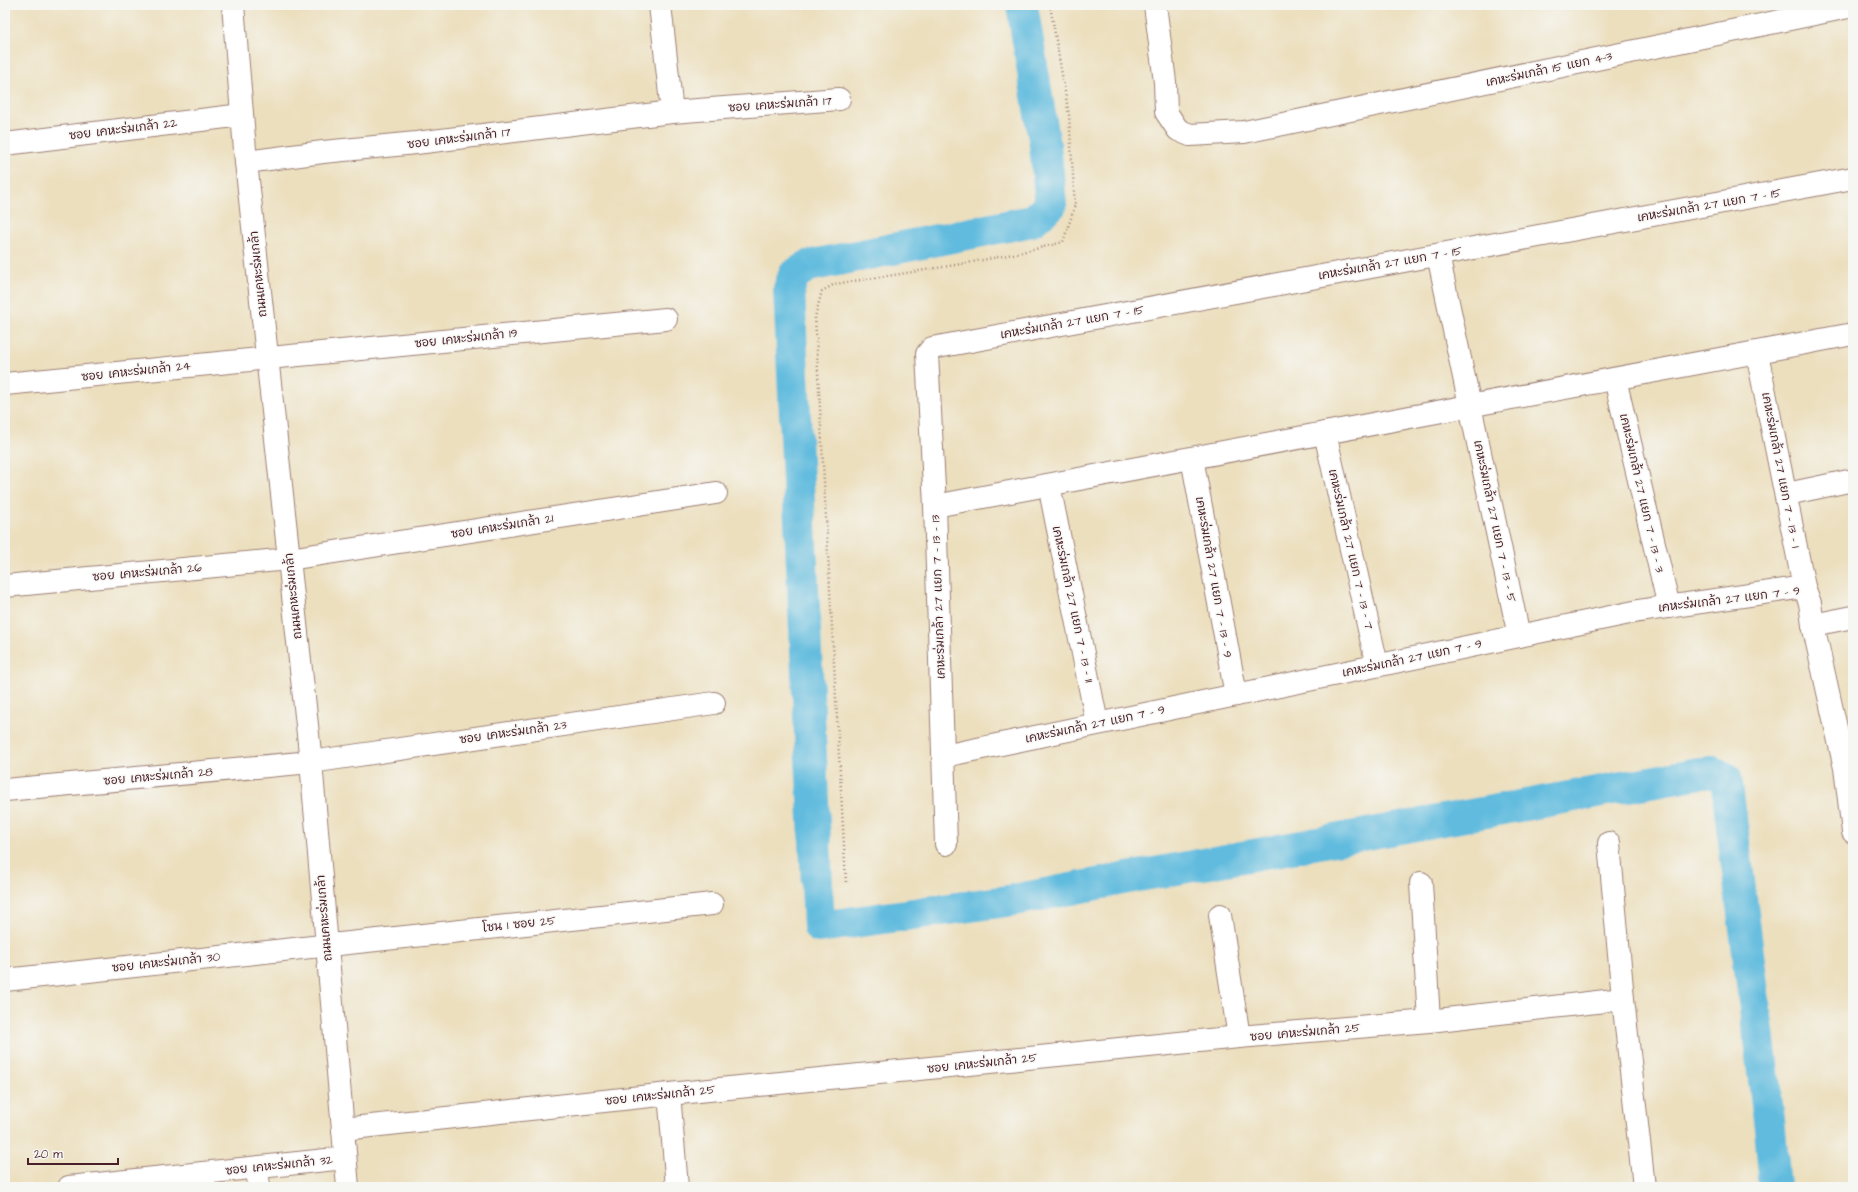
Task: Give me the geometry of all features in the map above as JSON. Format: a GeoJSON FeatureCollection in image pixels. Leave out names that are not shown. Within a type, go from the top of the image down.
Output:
{"type":"FeatureCollection","features":[{"type":"Feature","properties":{"kind":"street","name":"ถนนเคหะร่มเกล้า"},"geometry":{"type":"LineString","coordinates":[[233,5],[246,162],[311,762],[348,1187]]}},
{"type":"Feature","properties":{"kind":"street"},"geometry":{"type":"LineString","coordinates":[[660,5],[672,112]]}},
{"type":"Feature","properties":{"kind":"street","name":"เคหะร่มเกล้า 15 แยก 4-3"},"geometry":{"type":"LineString","coordinates":[[1155,5],[1165,82],[1166,112],[1178,130],[1190,135],[1244,132],[1853,6]]}},
{"type":"Feature","properties":{"kind":"street","name":"ซอย เคหะร่มเกล้า 17"},"geometry":{"type":"LineString","coordinates":[[246,162],[323,152],[416,144],[672,112],[839,99]]}},
{"type":"Feature","properties":{"kind":"street","name":"ซอย เคหะร่มเกล้า 22"},"geometry":{"type":"LineString","coordinates":[[5,144],[242,115]]}},
{"type":"Feature","properties":{"kind":"street","name":"เคหะร่มเกล้า 27 แยก 7 - 15"},"geometry":{"type":"LineString","coordinates":[[928,351],[932,348],[1853,178]]}},
{"type":"Feature","properties":{"kind":"street","name":"เคหะร่มเกล้า 27 แยก 7 - 13 - 5"},"geometry":{"type":"LineString","coordinates":[[1438,255],[1519,636]]}},
{"type":"Feature","properties":{"kind":"street","name":"ซอย เคหะร่มเกล้า 19"},"geometry":{"type":"LineString","coordinates":[[267,358],[666,319]]}},
{"type":"Feature","properties":{"kind":"street"},"geometry":{"type":"LineString","coordinates":[[935,506],[1853,334]]}},
{"type":"Feature","properties":{"kind":"street","name":"เคหะร่มเกล้า 27 แยก 7 - 13 - 13"},"geometry":{"type":"LineString","coordinates":[[928,351],[935,506],[946,844]]}},
{"type":"Feature","properties":{"kind":"street","name":"เคหะร่มเกล้า 27 แยก 7 - 13 - 1"},"geometry":{"type":"LineString","coordinates":[[1757,353],[1804,588]]}},
{"type":"Feature","properties":{"kind":"street","name":"ซอย เคหะร่มเกล้า 24"},"geometry":{"type":"LineString","coordinates":[[5,384],[267,358]]}},
{"type":"Feature","properties":{"kind":"street","name":"เคหะร่มเกล้า 27 แยก 7 - 13 - 3"},"geometry":{"type":"LineString","coordinates":[[1615,379],[1669,607]]}},
{"type":"Feature","properties":{"kind":"street","name":"เคหะร่มเกล้า 27 แยก 7 - 13 - 7"},"geometry":{"type":"LineString","coordinates":[[1325,433],[1377,665]]}},
{"type":"Feature","properties":{"kind":"street","name":"เคหะร่มเกล้า 27 แยก 7 - 13 - 9"},"geometry":{"type":"LineString","coordinates":[[1192,458],[1236,695]]}},
{"type":"Feature","properties":{"kind":"street"},"geometry":{"type":"LineString","coordinates":[[1786,494],[1853,480]]}},
{"type":"Feature","properties":{"kind":"street","name":"เคหะร่มเกล้า 27 แยก 7 - 13 - 11"},"geometry":{"type":"LineString","coordinates":[[1049,485],[1097,723]]}},
{"type":"Feature","properties":{"kind":"street","name":"ซอย เคหะร่มเกล้า 21"},"geometry":{"type":"LineString","coordinates":[[289,559],[716,493]]}},
{"type":"Feature","properties":{"kind":"street","name":"ซอย เคหะร่มเกล้า 26"},"geometry":{"type":"LineString","coordinates":[[5,586],[289,559]]}},
{"type":"Feature","properties":{"kind":"street","name":"เคหะร่มเกล้า 27 แยก 7 - 9"},"geometry":{"type":"LineString","coordinates":[[944,756],[1639,611],[1804,588],[1810,603],[1813,625],[1849,767],[1853,832]]}},
{"type":"Feature","properties":{"kind":"street"},"geometry":{"type":"LineString","coordinates":[[1813,625],[1853,617]]}},
{"type":"Feature","properties":{"kind":"street","name":"ซอย เคหะร่มเกล้า 23"},"geometry":{"type":"LineString","coordinates":[[311,762],[714,703]]}},
{"type":"Feature","properties":{"kind":"street","name":"ซอย เคหะร่มเกล้า 28"},"geometry":{"type":"LineString","coordinates":[[5,790],[311,762]]}},
{"type":"Feature","properties":{"kind":"street"},"geometry":{"type":"LineString","coordinates":[[1609,843],[1623,999],[1644,1187]]}},
{"type":"Feature","properties":{"kind":"street"},"geometry":{"type":"LineString","coordinates":[[1421,883],[1429,1021]]}},
{"type":"Feature","properties":{"kind":"street","name":"โซน 1 ซอย 25"},"geometry":{"type":"LineString","coordinates":[[326,944],[712,904]]}},
{"type":"Feature","properties":{"kind":"street"},"geometry":{"type":"LineString","coordinates":[[1220,914],[1239,1037]]}},
{"type":"Feature","properties":{"kind":"street","name":"ซอย เคหะร่มเกล้า 30"},"geometry":{"type":"LineString","coordinates":[[5,980],[326,944]]}},
{"type":"Feature","properties":{"kind":"street","name":"ซอย เคหะร่มเกล้า 25"},"geometry":{"type":"LineString","coordinates":[[342,1129],[668,1094],[1239,1037],[1429,1021],[1623,999]]}},
{"type":"Feature","properties":{"kind":"street"},"geometry":{"type":"LineString","coordinates":[[668,1094],[677,1187]]}},
{"type":"Feature","properties":{"kind":"street","name":"ซอย เคหะร่มเกล้า 32"},"geometry":{"type":"LineString","coordinates":[[69,1187],[258,1177],[345,1158]]}},
{"type":"Feature","properties":{"kind":"waterway"},"geometry":{"type":"LineString","coordinates":[[1022,5],[1045,145],[1051,205],[1032,221],[808,266],[794,275],[789,289],[819,927],[1014,900],[1694,774],[1713,772],[1726,778],[1770,1128],[1775,1187]]}}]}
